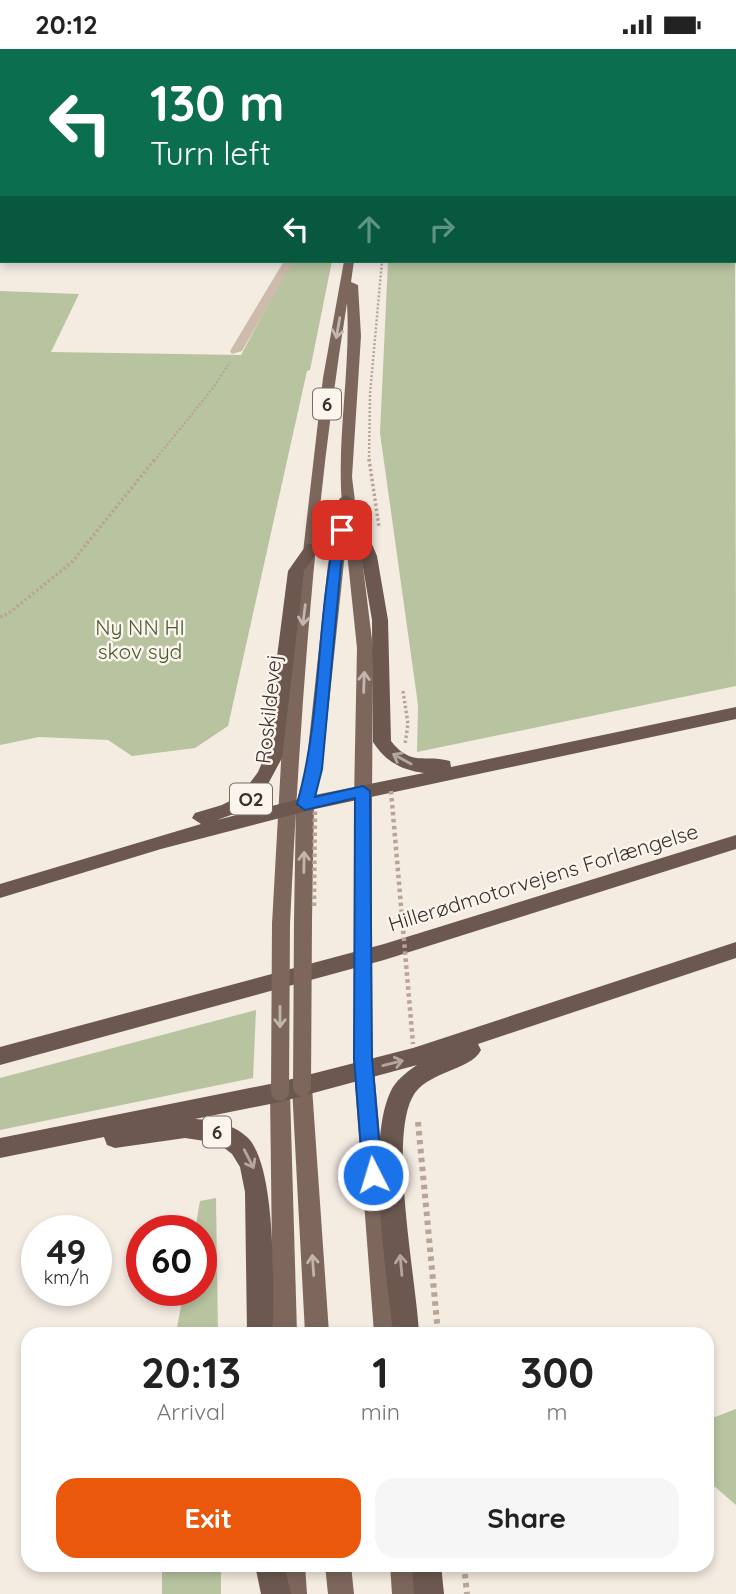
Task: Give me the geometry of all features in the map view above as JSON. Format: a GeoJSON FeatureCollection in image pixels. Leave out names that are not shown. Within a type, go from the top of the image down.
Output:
{"type":"FeatureCollection","features":[{"type":"Feature","properties":{"kind":"highway"},"geometry":{"type":"LineString","coordinates":[[346,499],[369,556],[380,621],[382,741],[386,749],[398,759],[412,765],[432,767],[628,727],[709,718]]}},
{"type":"Feature","properties":{"kind":"highway","name":"O2"},"geometry":{"type":"LineString","coordinates":[[0,880],[221,813],[251,799],[265,781],[273,758],[296,571],[313,547]]}},
{"type":"Feature","properties":{"kind":"highway"},"geometry":{"type":"LineString","coordinates":[[295,807],[363,795],[736,713]]}},
{"type":"Feature","properties":{"kind":"highway","name":"O2"},"geometry":{"type":"LineString","coordinates":[[0,891],[159,842],[295,807]]}},
{"type":"Feature","properties":{"kind":"highway","name":"Hillerødmotorvejens Forlængelse"},"geometry":{"type":"LineString","coordinates":[[0,1056],[384,952],[736,842]]}},
{"type":"Feature","properties":{"kind":"highway"},"geometry":{"type":"LineString","coordinates":[[0,1148],[291,1090],[363,1064],[414,1060],[432,1067],[475,1048],[642,992],[736,950]]}},
{"type":"Feature","properties":{"kind":"highway"},"geometry":{"type":"LineString","coordinates":[[406,1327],[391,1136],[394,1110],[414,1060]]}},
{"type":"Feature","properties":{"kind":"highway","name":"6"},"geometry":{"type":"LineString","coordinates":[[0,1159],[88,1142],[197,1128],[219,1132],[234,1139],[247,1151],[255,1171],[260,1327]]}},
{"type":"Feature","properties":{"kind":"highway"},"geometry":{"type":"LineString","coordinates":[[271,1572],[276,1594]]}},
{"type":"Feature","properties":{"kind":"highway"},"geometry":{"type":"LineString","coordinates":[[427,1572],[429,1594]]}},
{"type":"Feature","properties":{"kind":"main road","name":"Roskildevej"},"geometry":{"type":"LineString","coordinates":[[350,263],[355,336],[346,439],[346,499],[365,648],[363,1064],[385,1327]]}},
{"type":"Feature","properties":{"kind":"main road","name":"Roskildevej"},"geometry":{"type":"LineString","coordinates":[[316,1327],[291,1090],[281,924],[295,807],[291,727],[313,547],[329,378],[350,263]]}},
{"type":"Feature","properties":{"kind":"main road","name":"Roskildevej"},"geometry":{"type":"LineString","coordinates":[[295,807],[314,769],[335,564],[346,499]]}},
{"type":"Feature","properties":{"kind":"main road","name":"Roskildevej"},"geometry":{"type":"LineString","coordinates":[[285,1327],[291,1090]]}},
{"type":"Feature","properties":{"kind":"main road"},"geometry":{"type":"LineString","coordinates":[[292,1572],[294,1594]]}},
{"type":"Feature","properties":{"kind":"main road"},"geometry":{"type":"LineString","coordinates":[[339,1572],[341,1594]]}},
{"type":"Feature","properties":{"kind":"main road"},"geometry":{"type":"LineString","coordinates":[[403,1572],[405,1594]]}},
{"type":"Feature","properties":{"kind":"street"},"geometry":{"type":"LineString","coordinates":[[236,351],[288,263]]}},
{"type":"Feature","properties":{"kind":"path"},"geometry":{"type":"LineString","coordinates":[[380,532],[371,481],[369,434],[382,263]]}},
{"type":"Feature","properties":{"kind":"path"},"geometry":{"type":"LineString","coordinates":[[0,617],[8,614],[72,562],[213,389],[236,351]]}},
{"type":"Feature","properties":{"kind":"path"},"geometry":{"type":"LineString","coordinates":[[398,759],[408,735],[402,679]]}},
{"type":"Feature","properties":{"kind":"path"},"geometry":{"type":"LineString","coordinates":[[391,788],[437,1327]]}},
{"type":"Feature","properties":{"kind":"path"},"geometry":{"type":"LineString","coordinates":[[465,1572],[467,1594]]}},
{"type":"Feature","properties":{"kind":"green space","name":"Ny NN HI skov syd"},"geometry":{"type":"Polygon","coordinates":[[[291,263],[332,263],[310,370],[307,371],[228,726],[195,748],[132,756],[108,740],[39,737],[0,745],[0,291],[79,294],[51,352],[241,355],[291,263]]]}},
{"type":"Feature","properties":{"kind":"green space"},"geometry":{"type":"Polygon","coordinates":[[[388,263],[735,263],[736,686],[417,752],[418,705],[380,433],[388,263]]]}},
{"type":"Feature","properties":{"kind":"green space"},"geometry":{"type":"Polygon","coordinates":[[[256,1010],[253,1078],[0,1130],[0,1078],[256,1010]]]}},
{"type":"Feature","properties":{"kind":"green space"},"geometry":{"type":"Polygon","coordinates":[[[216,1198],[216,1215],[198,1215],[200,1201],[216,1198]]]}},
{"type":"Feature","properties":{"kind":"green space"},"geometry":{"type":"Polygon","coordinates":[[[217,1266],[218,1327],[177,1327],[181,1306],[217,1306],[217,1266]]]}},
{"type":"Feature","properties":{"kind":"green space"},"geometry":{"type":"Polygon","coordinates":[[[736,1409],[736,1505],[714,1486],[714,1417],[736,1409]]]}},
{"type":"Feature","properties":{"kind":"green space"},"geometry":{"type":"Polygon","coordinates":[[[162,1572],[221,1572],[221,1594],[162,1594],[162,1572]]]}},
{"type":"Feature","properties":{"kind":"route"},"geometry":{"type":"LineString","coordinates":[[342,530],[335,564],[314,769],[305,804],[363,791],[363,1058],[373,1175]]}}]}
